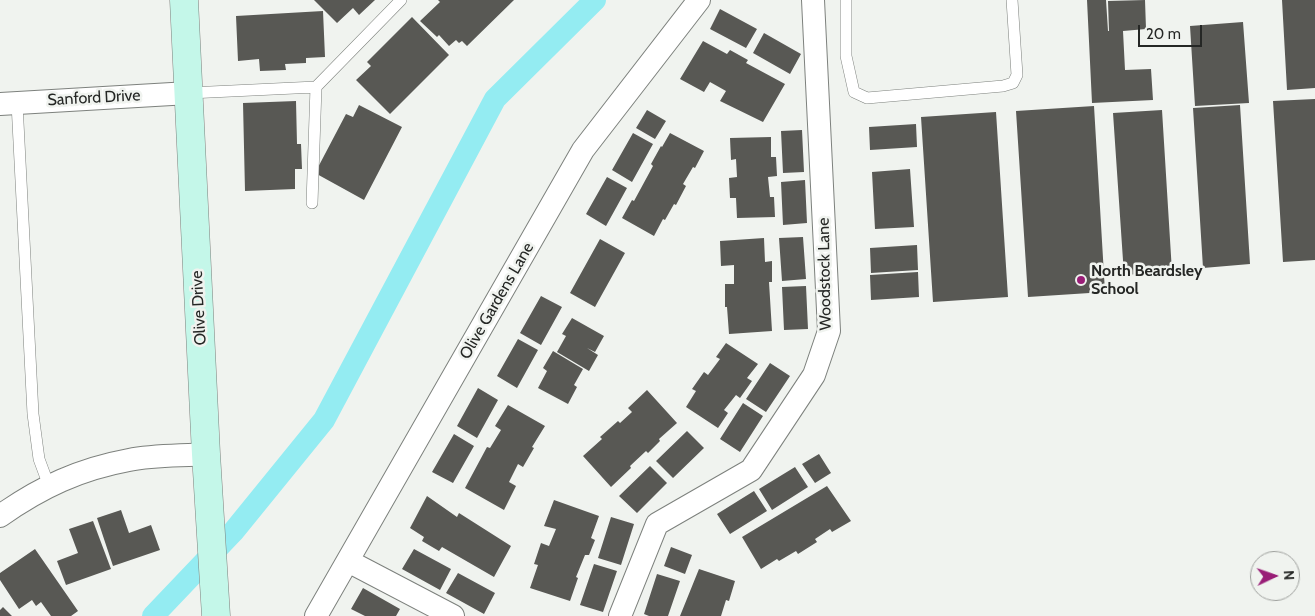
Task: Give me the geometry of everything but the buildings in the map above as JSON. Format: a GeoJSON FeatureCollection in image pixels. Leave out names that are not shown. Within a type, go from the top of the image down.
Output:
{"type":"FeatureCollection","features":[{"type":"Feature","properties":{"kind":"main road","name":"Olive Drive"},"geometry":{"type":"LineString","coordinates":[[184,0],[206,454],[216,616]]}},
{"type":"Feature","properties":{"kind":"street","name":"Olive Gardens Lane"},"geometry":{"type":"LineString","coordinates":[[316,616],[583,150],[698,0]]}},
{"type":"Feature","properties":{"kind":"street","name":"Woodstock Lane"},"geometry":{"type":"LineString","coordinates":[[620,616],[657,524],[750,470],[814,375],[829,331],[813,0]]}},
{"type":"Feature","properties":{"kind":"street","name":"Sanford Drive"},"geometry":{"type":"LineString","coordinates":[[8,103],[189,93]]}},
{"type":"Feature","properties":{"kind":"street"},"geometry":{"type":"LineString","coordinates":[[0,516],[22,500],[49,486],[91,469],[131,460],[206,454]]}},
{"type":"Feature","properties":{"kind":"street"},"geometry":{"type":"LineString","coordinates":[[348,561],[453,616]]}},
{"type":"Feature","properties":{"kind":"lane"},"geometry":{"type":"LineString","coordinates":[[312,202],[316,87],[401,0]]}},
{"type":"Feature","properties":{"kind":"lane"},"geometry":{"type":"LineString","coordinates":[[846,0],[846,56],[854,92],[867,98],[1003,86],[1013,83],[1017,75],[1012,0]]}},
{"type":"Feature","properties":{"kind":"lane"},"geometry":{"type":"LineString","coordinates":[[189,93],[316,87]]}},
{"type":"Feature","properties":{"kind":"lane"},"geometry":{"type":"LineString","coordinates":[[8,103],[33,414],[38,459],[49,486]]}},
{"type":"Feature","properties":{"kind":"waterway"},"geometry":{"type":"LineString","coordinates":[[153,616],[233,532],[324,420],[495,99],[595,0]]}},
{"type":"Feature","properties":{"kind":"place","name":"North Beardsley School"},"geometry":{"type":"Point","coordinates":[1081,280]}}]}
